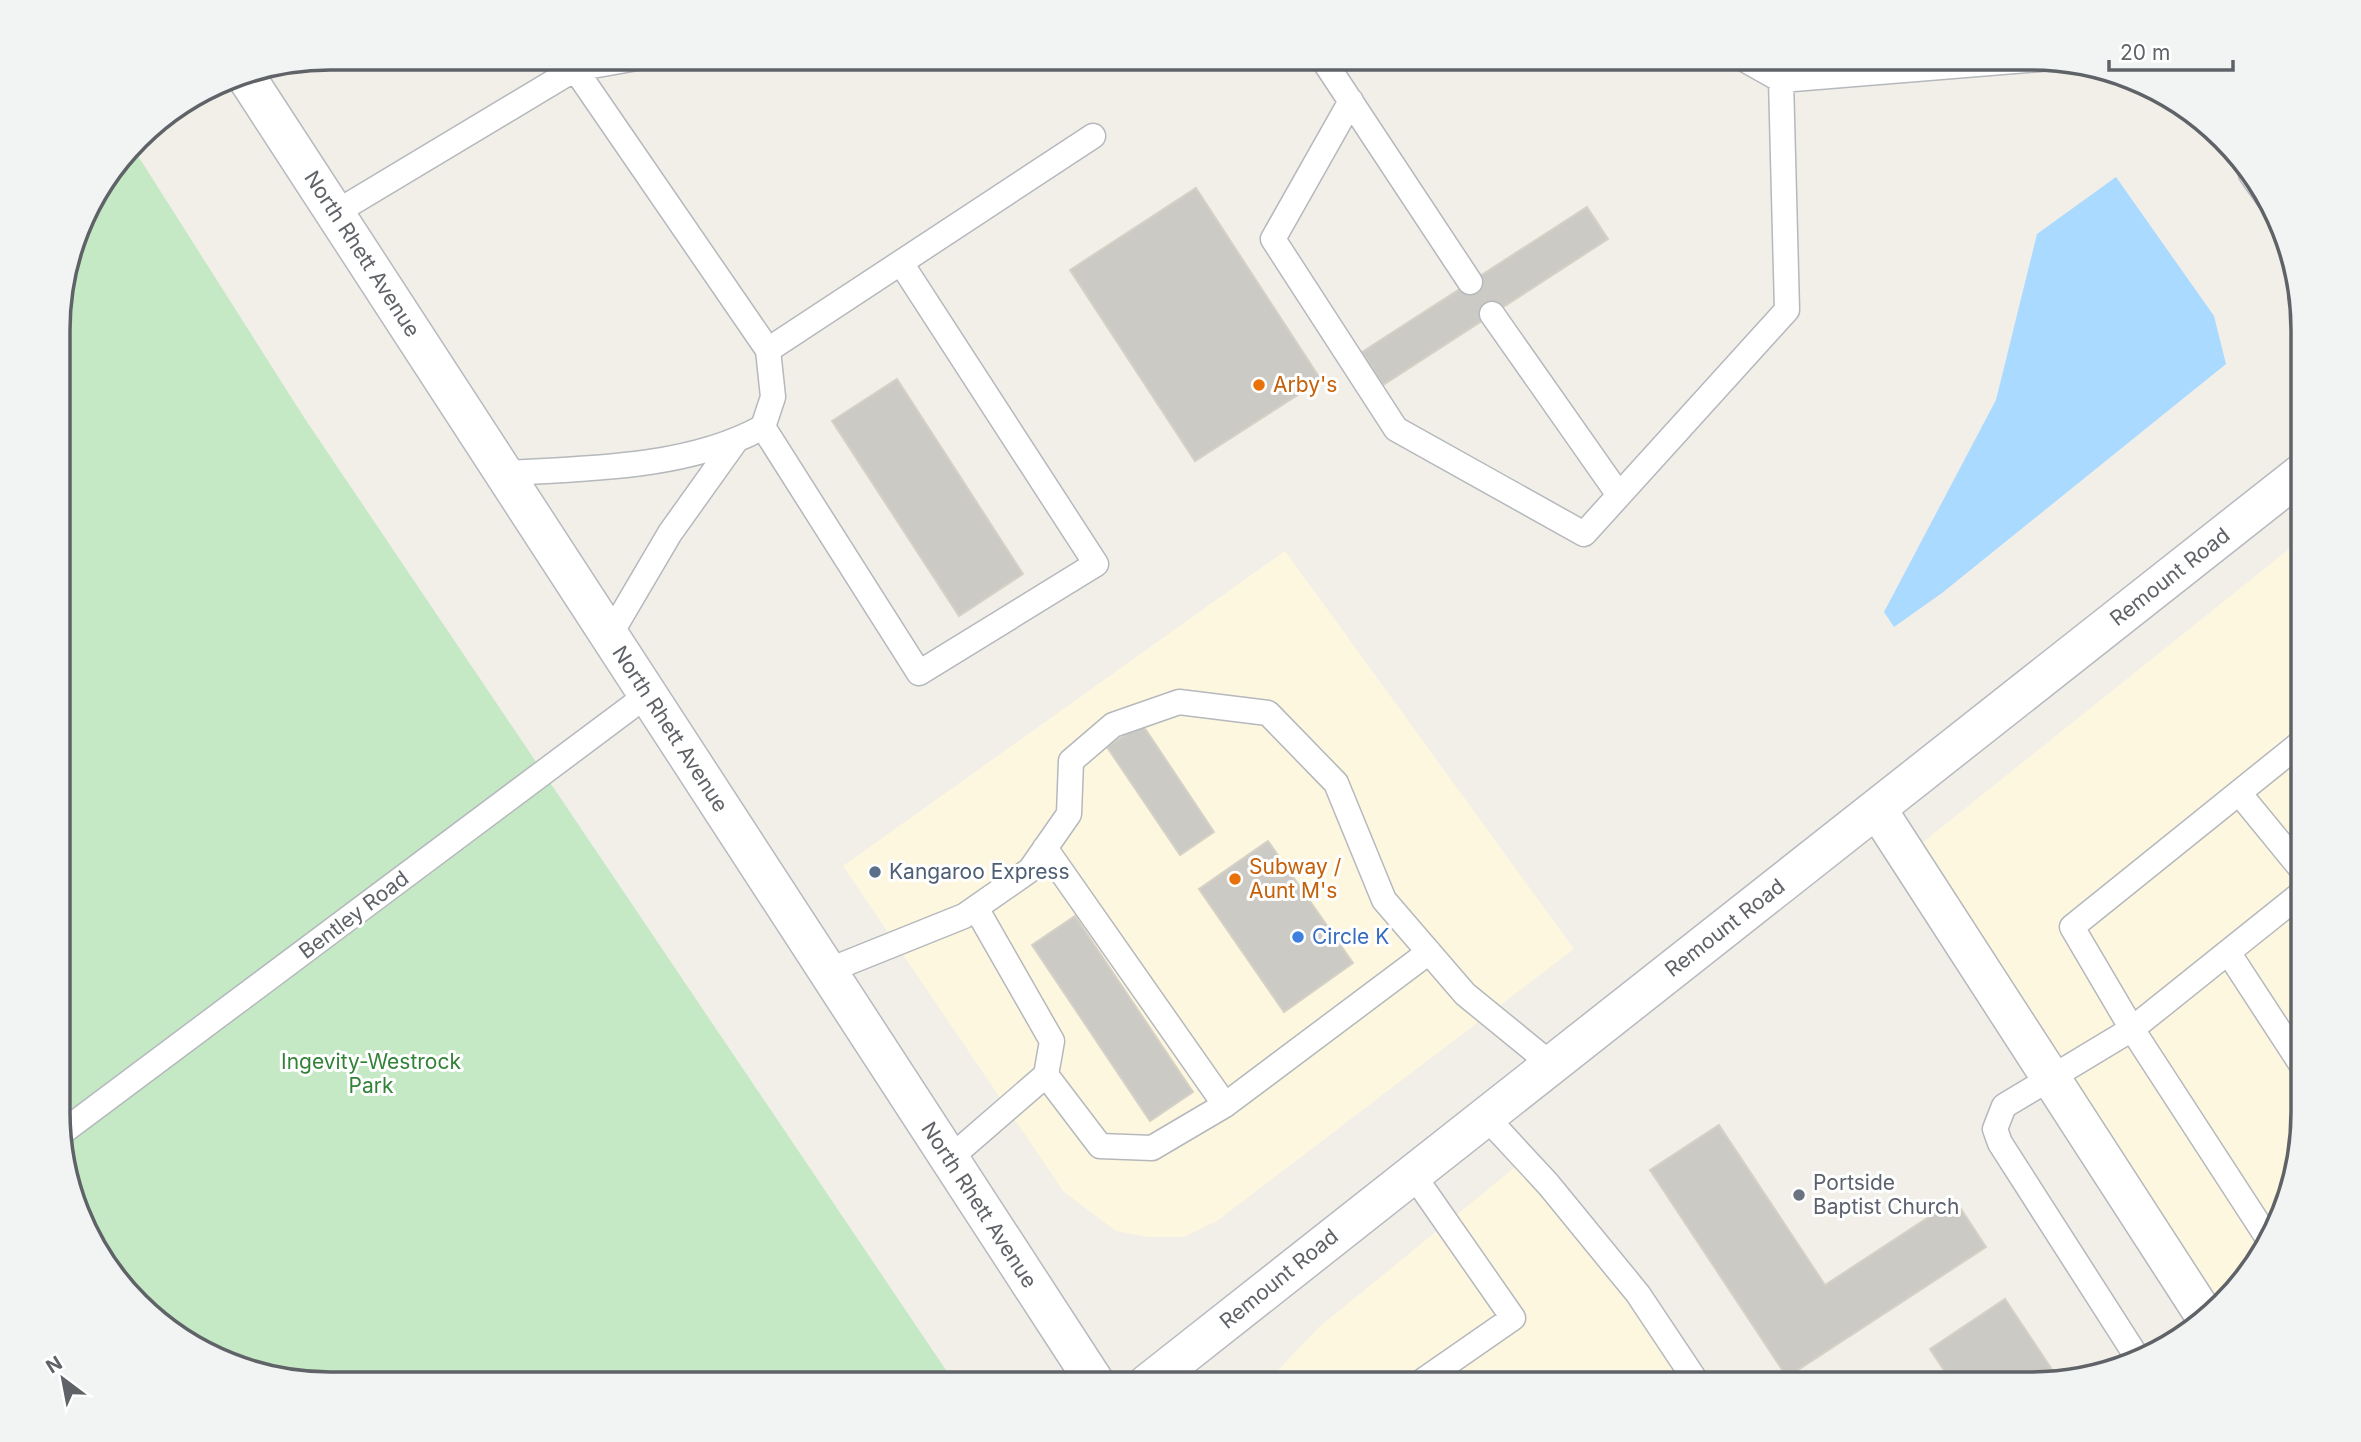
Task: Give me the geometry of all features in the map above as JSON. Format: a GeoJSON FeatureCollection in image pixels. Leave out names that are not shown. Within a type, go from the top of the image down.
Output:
{"type":"FeatureCollection","features":[{"type":"Feature","properties":{"kind":"main road","name":"North Rhett Avenue"},"geometry":{"type":"LineString","coordinates":[[250,83],[1088,1372]]}},
{"type":"Feature","properties":{"kind":"main road","name":"Remount Road"},"geometry":{"type":"LineString","coordinates":[[1162,1372],[2291,481]]}},
{"type":"Feature","properties":{"kind":"main road"},"geometry":{"type":"LineString","coordinates":[[1877,809],[2200,1309]]}},
{"type":"Feature","properties":{"kind":"lane"},"geometry":{"type":"LineString","coordinates":[[335,213],[573,70]]}},
{"type":"Feature","properties":{"kind":"lane"},"geometry":{"type":"LineString","coordinates":[[504,473],[636,464],[735,443],[763,427],[773,397],[768,350],[576,70]]}},
{"type":"Feature","properties":{"kind":"lane"},"geometry":{"type":"LineString","coordinates":[[1330,70],[1470,282]]}},
{"type":"Feature","properties":{"kind":"lane"},"geometry":{"type":"LineString","coordinates":[[1764,70],[1780,79],[1897,70]]}},
{"type":"Feature","properties":{"kind":"lane"},"geometry":{"type":"LineString","coordinates":[[1351,102],[1273,239],[1396,429],[1584,534],[1787,310],[1780,79]]}},
{"type":"Feature","properties":{"kind":"lane"},"geometry":{"type":"LineString","coordinates":[[768,350],[1093,136]]}},
{"type":"Feature","properties":{"kind":"lane"},"geometry":{"type":"LineString","coordinates":[[763,427],[919,673],[1096,564],[901,263]]}},
{"type":"Feature","properties":{"kind":"lane"},"geometry":{"type":"LineString","coordinates":[[1492,314],[1619,495]]}},
{"type":"Feature","properties":{"kind":"lane"},"geometry":{"type":"LineString","coordinates":[[610,635],[670,533],[735,443]]}},
{"type":"Feature","properties":{"kind":"lane","name":"Bentley Road"},"geometry":{"type":"LineString","coordinates":[[71,1126],[647,695]]}},
{"type":"Feature","properties":{"kind":"lane"},"geometry":{"type":"LineString","coordinates":[[827,971],[964,916],[1030,870],[1069,814],[1071,761],[1113,725],[1179,702],[1268,713],[1336,783],[1384,900],[1465,994],[1552,1065]]}},
{"type":"Feature","properties":{"kind":"lane"},"geometry":{"type":"LineString","coordinates":[[2262,1230],[2132,1029],[2072,927],[2291,751]]}},
{"type":"Feature","properties":{"kind":"lane"},"geometry":{"type":"LineString","coordinates":[[2239,793],[2291,856]]}},
{"type":"Feature","properties":{"kind":"lane"},"geometry":{"type":"LineString","coordinates":[[1045,848],[1225,1105]]}},
{"type":"Feature","properties":{"kind":"lane"},"geometry":{"type":"LineString","coordinates":[[2133,1351],[2000,1143],[1995,1129],[2004,1106],[2049,1076],[2132,1029],[2291,902]]}},
{"type":"Feature","properties":{"kind":"lane"},"geometry":{"type":"LineString","coordinates":[[949,1159],[1046,1074],[1052,1041],[976,908]]}},
{"type":"Feature","properties":{"kind":"lane"},"geometry":{"type":"LineString","coordinates":[[2228,952],[2291,1049]]}},
{"type":"Feature","properties":{"kind":"lane"},"geometry":{"type":"LineString","coordinates":[[1046,1074],[1100,1146],[1152,1148],[1225,1105],[1429,953]]}},
{"type":"Feature","properties":{"kind":"lane"},"geometry":{"type":"LineString","coordinates":[[1486,1117],[1548,1184],[1638,1294],[1690,1372]]}},
{"type":"Feature","properties":{"kind":"lane"},"geometry":{"type":"LineString","coordinates":[[1412,1173],[1513,1318],[1435,1372]]}},
{"type":"Feature","properties":{"kind":"shaded area"},"geometry":{"type":"Polygon","coordinates":[[[2291,548],[2289,1146],[2277,1195],[2256,1242],[2237,1270],[2200,1309],[1907,855],[2291,548]]]}},
{"type":"Feature","properties":{"kind":"shaded area"},"geometry":{"type":"Polygon","coordinates":[[[1285,551],[1574,949],[1217,1221],[1183,1237],[1148,1237],[1116,1231],[1064,1192],[843,866],[1285,551]]]}},
{"type":"Feature","properties":{"kind":"shaded area"},"geometry":{"type":"Polygon","coordinates":[[[1525,1159],[1694,1372],[1276,1372],[1318,1328],[1525,1159]]]}},
{"type":"Feature","properties":{"kind":"green space","name":"Ingevity-Westrock Park"},"geometry":{"type":"Polygon","coordinates":[[[138,156],[305,419],[947,1372],[296,1370],[247,1358],[200,1337],[146,1296],[114,1256],[97,1227],[79,1179],[72,1146],[70,1112],[70,330],[75,280],[90,231],[105,200],[138,156]]]}},
{"type":"Feature","properties":{"kind":"water"},"geometry":{"type":"Polygon","coordinates":[[[2116,177],[2214,316],[2226,364],[1942,593],[1894,627],[1884,612],[1996,400],[2037,234],[2116,177]]]}},
{"type":"Feature","properties":{"kind":"building"},"geometry":{"type":"Polygon","coordinates":[[[1196,188],[1321,380],[1195,461],[1070,270],[1196,188]]]}},
{"type":"Feature","properties":{"kind":"building"},"geometry":{"type":"Polygon","coordinates":[[[1587,207],[1608,239],[1383,385],[1362,352],[1587,207]]]}},
{"type":"Feature","properties":{"kind":"building"},"geometry":{"type":"Polygon","coordinates":[[[897,379],[1023,574],[959,616],[832,421],[897,379]]]}},
{"type":"Feature","properties":{"kind":"building"},"geometry":{"type":"Polygon","coordinates":[[[1142,724],[1214,832],[1180,855],[1107,747],[1142,724]]]}},
{"type":"Feature","properties":{"kind":"building"},"geometry":{"type":"Polygon","coordinates":[[[1268,841],[1353,963],[1284,1012],[1199,889],[1268,841]]]}},
{"type":"Feature","properties":{"kind":"building"},"geometry":{"type":"Polygon","coordinates":[[[1075,916],[1193,1092],[1150,1121],[1032,945],[1075,916]]]}},
{"type":"Feature","properties":{"kind":"building","name":"Portside Baptist Church"},"geometry":{"type":"Polygon","coordinates":[[[1719,1125],[1825,1285],[1955,1200],[1986,1247],[1795,1372],[1784,1372],[1650,1170],[1719,1125]]]}},
{"type":"Feature","properties":{"kind":"building"},"geometry":{"type":"Polygon","coordinates":[[[2005,1299],[2053,1371],[1945,1372],[1930,1349],[2005,1299]]]}},
{"type":"Feature","properties":{"kind":"place","name":"Arby's"},"geometry":{"type":"Point","coordinates":[1259,385]}},
{"type":"Feature","properties":{"kind":"place","name":"Kangaroo Express"},"geometry":{"type":"Point","coordinates":[875,872]}},
{"type":"Feature","properties":{"kind":"place","name":"Subway / Aunt M's"},"geometry":{"type":"Point","coordinates":[1235,879]}},
{"type":"Feature","properties":{"kind":"place","name":"Circle K"},"geometry":{"type":"Point","coordinates":[1298,937]}},
{"type":"Feature","properties":{"kind":"place","name":"Portside Baptist Church"},"geometry":{"type":"Point","coordinates":[1799,1195]}}]}
